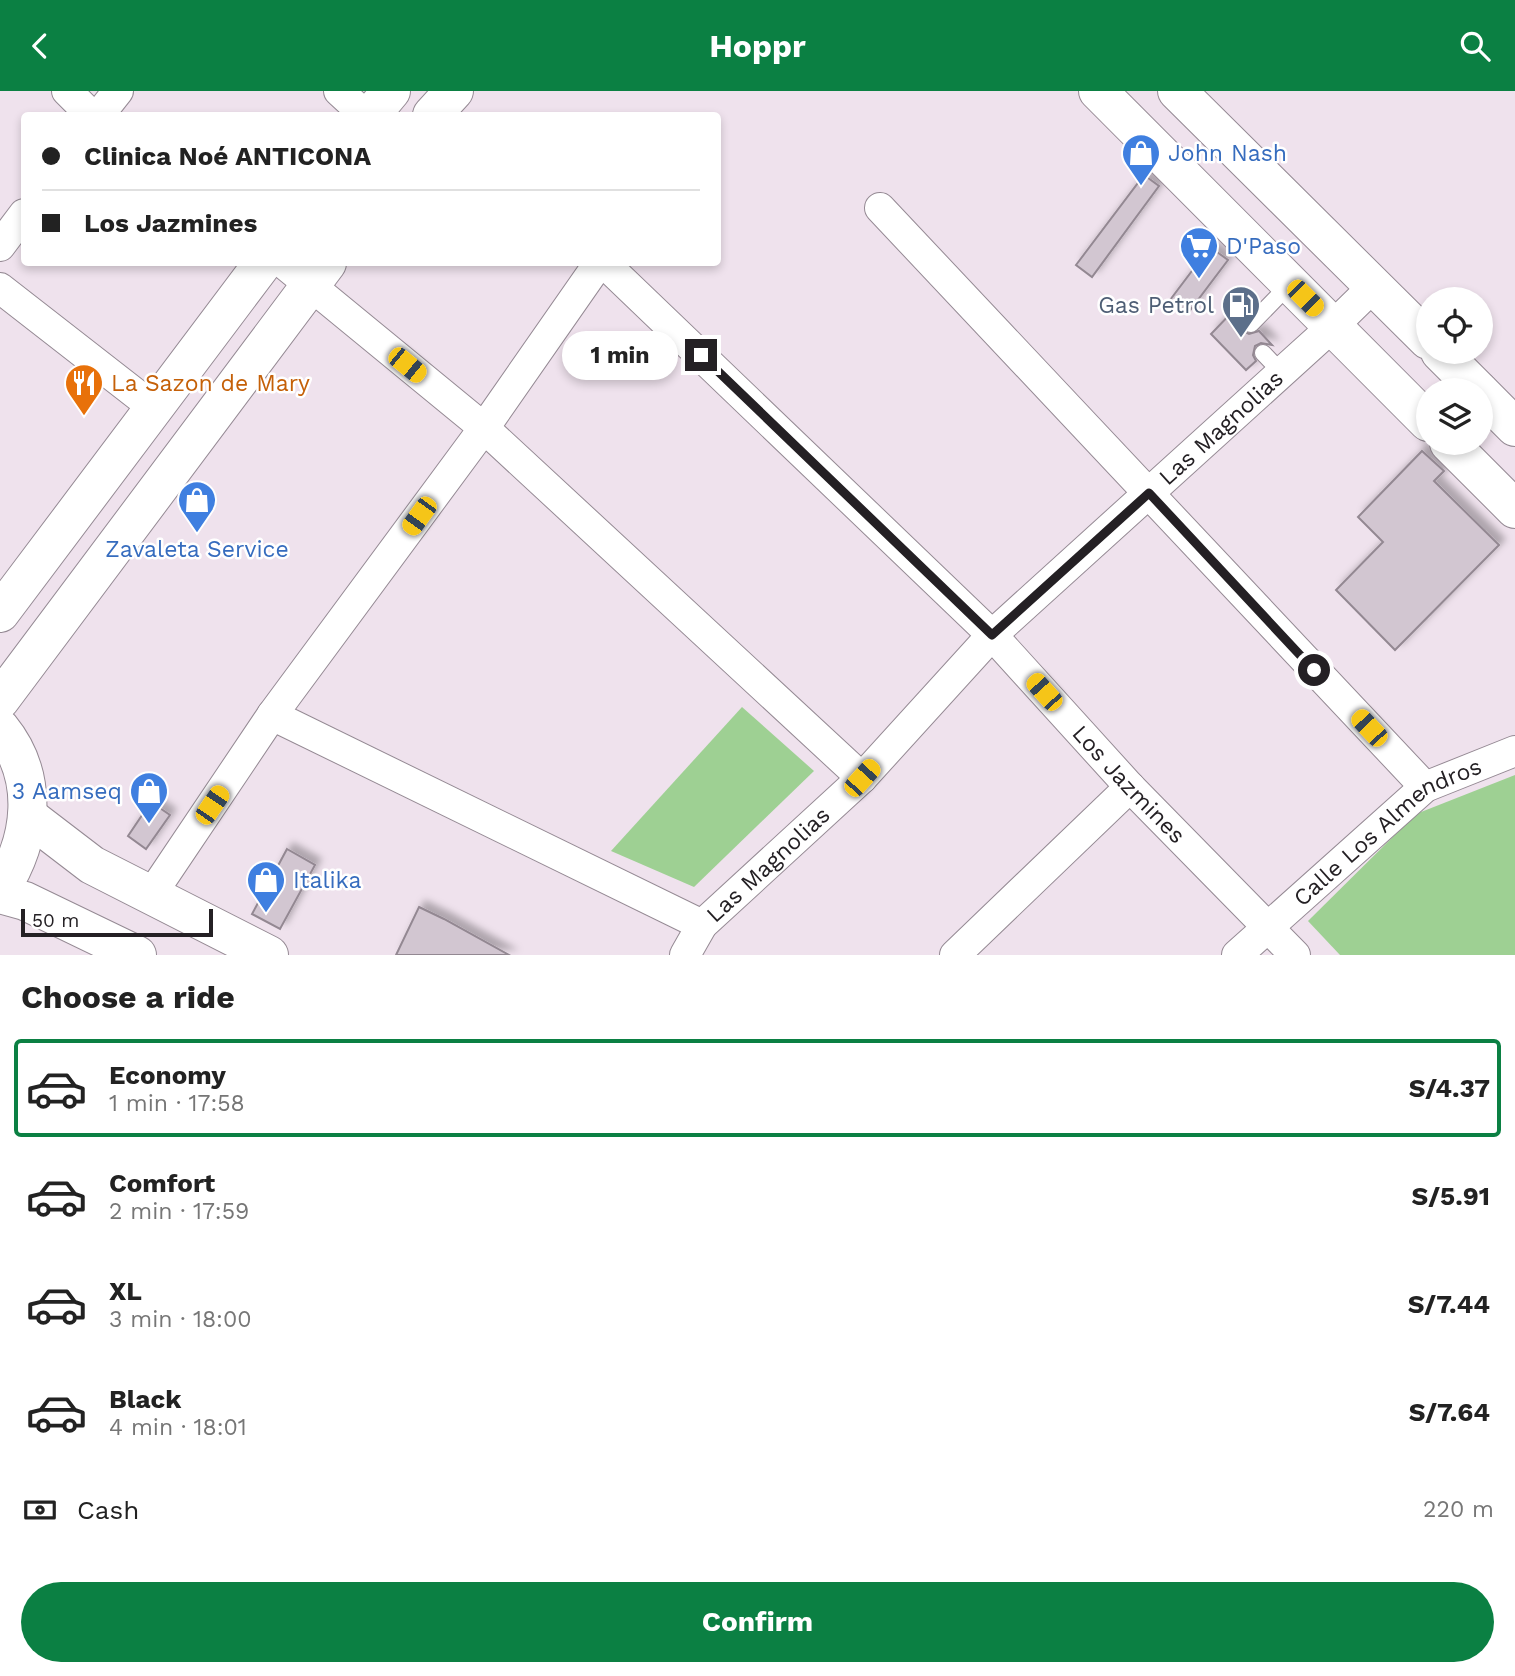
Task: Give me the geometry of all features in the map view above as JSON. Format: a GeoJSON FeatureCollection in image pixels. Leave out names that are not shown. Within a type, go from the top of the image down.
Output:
{"type":"FeatureCollection","features":[{"type":"Feature","properties":{"kind":"main road"},"geometry":{"type":"LineString","coordinates":[[374,112],[391,91]]}},
{"type":"Feature","properties":{"kind":"main road"},"geometry":{"type":"LineString","coordinates":[[435,112],[454,91]]}},
{"type":"Feature","properties":{"kind":"main road"},"geometry":{"type":"LineString","coordinates":[[1098,91],[1416,410]]}},
{"type":"Feature","properties":{"kind":"main road"},"geometry":{"type":"LineString","coordinates":[[1177,91],[1416,328]]}},
{"type":"Feature","properties":{"kind":"main road"},"geometry":{"type":"LineString","coordinates":[[0,613],[261,266]]}},
{"type":"Feature","properties":{"kind":"main road"},"geometry":{"type":"LineString","coordinates":[[0,700],[307,271]]}},
{"type":"Feature","properties":{"kind":"main road"},"geometry":{"type":"LineString","coordinates":[[1452,364],[1466,378]]}},
{"type":"Feature","properties":{"kind":"main road"},"geometry":{"type":"LineString","coordinates":[[1493,405],[1515,427]]}},
{"type":"Feature","properties":{"kind":"main road"},"geometry":{"type":"LineString","coordinates":[[1461,455],[1515,509]]}},
{"type":"Feature","properties":{"kind":"main road"},"geometry":{"type":"LineString","coordinates":[[0,728],[19,761],[26,788],[28,816],[23,844],[13,870],[0,892],[25,901],[137,955]]}},
{"type":"Feature","properties":{"kind":"main road"},"geometry":{"type":"LineString","coordinates":[[28,816],[92,865],[269,955]]}},
{"type":"Feature","properties":{"kind":"street"},"geometry":{"type":"LineString","coordinates":[[67,91],[88,112]]}},
{"type":"Feature","properties":{"kind":"street"},"geometry":{"type":"LineString","coordinates":[[101,112],[118,91]]}},
{"type":"Feature","properties":{"kind":"street"},"geometry":{"type":"LineString","coordinates":[[339,91],[362,112]]}},
{"type":"Feature","properties":{"kind":"street"},"geometry":{"type":"LineString","coordinates":[[880,208],[1424,787]]}},
{"type":"Feature","properties":{"kind":"street"},"geometry":{"type":"LineString","coordinates":[[0,246],[21,218]]}},
{"type":"Feature","properties":{"kind":"street"},"geometry":{"type":"LineString","coordinates":[[151,895],[272,715],[484,428],[599,266]]}},
{"type":"Feature","properties":{"kind":"street","name":"Los Jazmines"},"geometry":{"type":"LineString","coordinates":[[604,266],[992,635],[1130,787],[1295,955]]}},
{"type":"Feature","properties":{"kind":"street"},"geometry":{"type":"LineString","coordinates":[[307,271],[484,428],[862,778]]}},
{"type":"Feature","properties":{"kind":"street","name":"Las Magnolias"},"geometry":{"type":"LineString","coordinates":[[685,955],[702,925],[862,778],[992,635],[1149,493],[1273,363],[1333,326],[1374,286]]}},
{"type":"Feature","properties":{"kind":"street"},"geometry":{"type":"LineString","coordinates":[[0,288],[154,408]]}},
{"type":"Feature","properties":{"kind":"street"},"geometry":{"type":"LineString","coordinates":[[272,715],[702,925]]}},
{"type":"Feature","properties":{"kind":"street","name":"Calle Los Almendros"},"geometry":{"type":"LineString","coordinates":[[1237,955],[1424,787],[1515,751]]}},
{"type":"Feature","properties":{"kind":"street"},"geometry":{"type":"LineString","coordinates":[[955,955],[1130,787]]}},
{"type":"Feature","properties":{"kind":"lane"},"geometry":{"type":"LineString","coordinates":[[1251,324],[1290,284]]}},
{"type":"Feature","properties":{"kind":"green space"},"geometry":{"type":"Polygon","coordinates":[[[742,707],[814,771],[694,887],[611,851],[742,707]]]}},
{"type":"Feature","properties":{"kind":"green space"},"geometry":{"type":"Polygon","coordinates":[[[1515,775],[1515,955],[1340,955],[1308,921],[1416,814],[1515,775]]]}},
{"type":"Feature","properties":{"kind":"building"},"geometry":{"type":"Polygon","coordinates":[[[1144,175],[1159,186],[1092,277],[1076,265],[1144,175]]]}},
{"type":"Feature","properties":{"kind":"building","name":"D'Paso"},"geometry":{"type":"Polygon","coordinates":[[[1210,247],[1228,260],[1188,313],[1170,300],[1210,247]]]}},
{"type":"Feature","properties":{"kind":"building","name":"Gas Petrol"},"geometry":{"type":"Polygon","coordinates":[[[1236,308],[1244,316],[1241,322],[1243,331],[1249,334],[1259,331],[1272,345],[1261,343],[1255,346],[1253,355],[1256,361],[1246,370],[1211,334],[1236,308]]]}},
{"type":"Feature","properties":{"kind":"building"},"geometry":{"type":"Polygon","coordinates":[[[1418,455],[1426,455],[1444,471],[1434,481],[1499,545],[1395,650],[1336,590],[1383,542],[1358,517],[1418,455]]]}},
{"type":"Feature","properties":{"kind":"building","name":"3 Aamseq"},"geometry":{"type":"Polygon","coordinates":[[[151,802],[170,815],[146,849],[128,836],[151,802]]]}},
{"type":"Feature","properties":{"kind":"building"},"geometry":{"type":"Polygon","coordinates":[[[287,849],[315,865],[280,929],[252,914],[287,849]]]}},
{"type":"Feature","properties":{"kind":"building"},"geometry":{"type":"Polygon","coordinates":[[[419,907],[444,919],[509,955],[396,955],[419,907]]]}},
{"type":"Feature","properties":{"kind":"place","name":"John Nash"},"geometry":{"type":"Point","coordinates":[1141,187]}},
{"type":"Feature","properties":{"kind":"place","name":"D'Paso"},"geometry":{"type":"Point","coordinates":[1199,280]}},
{"type":"Feature","properties":{"kind":"place","name":"Gas Petrol"},"geometry":{"type":"Point","coordinates":[1241,339]}},
{"type":"Feature","properties":{"kind":"place","name":"La Sazon de Mary"},"geometry":{"type":"Point","coordinates":[84,417]}},
{"type":"Feature","properties":{"kind":"place","name":"Zavaleta Service"},"geometry":{"type":"Point","coordinates":[197,534]}},
{"type":"Feature","properties":{"kind":"place","name":"3 Aamseq"},"geometry":{"type":"Point","coordinates":[149,825]}},
{"type":"Feature","properties":{"kind":"place","name":"Italika"},"geometry":{"type":"Point","coordinates":[266,914]}},
{"type":"Feature","properties":{"kind":"route"},"geometry":{"type":"LineString","coordinates":[[701,355],[992,635],[1149,493],[1314,670]]}}]}
